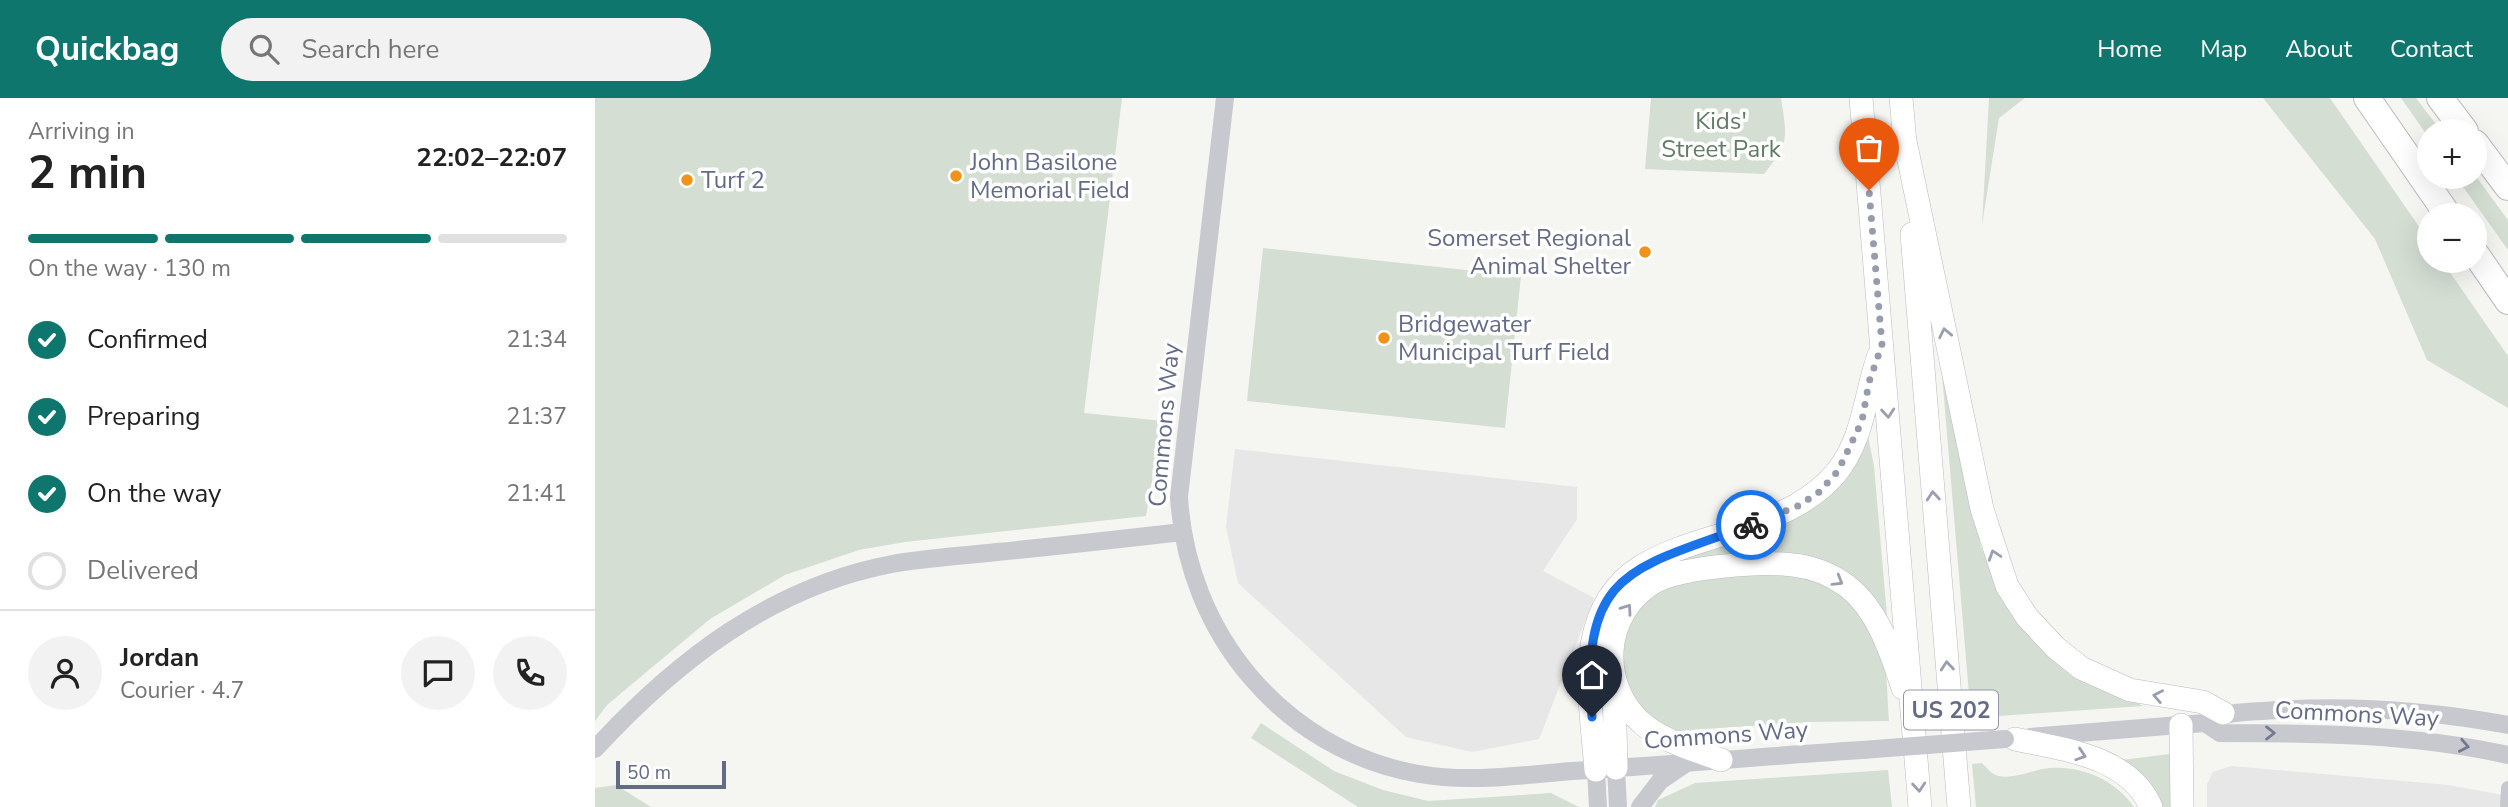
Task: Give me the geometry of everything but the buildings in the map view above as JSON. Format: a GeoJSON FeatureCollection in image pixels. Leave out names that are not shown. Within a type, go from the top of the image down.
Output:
{"type":"FeatureCollection","features":[{"type":"Feature","properties":{"kind":"highway","name":"US 202"},"geometry":{"type":"LineString","coordinates":[[1861,98],[1920,807]]}},
{"type":"Feature","properties":{"kind":"highway","name":"US 202"},"geometry":{"type":"LineString","coordinates":[[1901,98],[1959,807]]}},
{"type":"Feature","properties":{"kind":"highway"},"geometry":{"type":"LineString","coordinates":[[2367,98],[2440,203]]}},
{"type":"Feature","properties":{"kind":"highway"},"geometry":{"type":"LineString","coordinates":[[2440,98],[2456,119]]}},
{"type":"Feature","properties":{"kind":"highway"},"geometry":{"type":"LineString","coordinates":[[1905,141],[1982,509],[1994,556],[2007,586],[2027,617],[2055,647],[2081,668],[2130,690],[2203,702],[2214,718]]}},
{"type":"Feature","properties":{"kind":"highway"},"geometry":{"type":"LineString","coordinates":[[2487,160],[2508,187]]}},
{"type":"Feature","properties":{"kind":"highway"},"geometry":{"type":"LineString","coordinates":[[2487,270],[2508,301]]}},
{"type":"Feature","properties":{"kind":"highway"},"geometry":{"type":"LineString","coordinates":[[1606,769],[1590,657],[1595,626],[1610,596],[1629,575],[1655,559],[1770,518],[1819,492],[1838,471],[1851,450],[1862,421],[1869,382],[1882,345]]}},
{"type":"Feature","properties":{"kind":"highway"},"geometry":{"type":"LineString","coordinates":[[1606,769],[1613,683],[1611,659],[1616,629],[1630,604],[1654,582],[1684,572],[1793,565],[1830,576],[1847,586],[1869,610],[1887,643],[1913,719]]}},
{"type":"Feature","properties":{"kind":"highway"},"geometry":{"type":"LineString","coordinates":[[1613,683],[1626,705],[1645,725],[1657,733],[1721,760]]}},
{"type":"Feature","properties":{"kind":"highway"},"geometry":{"type":"LineString","coordinates":[[2181,725],[2182,807]]}},
{"type":"Feature","properties":{"kind":"highway"},"geometry":{"type":"LineString","coordinates":[[2010,739],[2097,760],[2128,777],[2151,807]]}},
{"type":"Feature","properties":{"kind":"street","name":"Commons Way"},"geometry":{"type":"LineString","coordinates":[[1225,98],[1182,461],[1179,497],[1182,532],[1194,579],[1205,607],[1241,668],[1279,708],[1337,746],[1388,767],[1440,777],[1606,769],[2010,739],[2181,725],[2214,718],[2315,708],[2385,709],[2508,725]]}},
{"type":"Feature","properties":{"kind":"street"},"geometry":{"type":"LineString","coordinates":[[595,749],[654,689],[713,640],[774,605],[827,583],[911,561],[1182,532]]}},
{"type":"Feature","properties":{"kind":"street","name":"Commons Way"},"geometry":{"type":"LineString","coordinates":[[2214,718],[2220,733],[2393,737],[2453,744],[2508,755]]}},
{"type":"Feature","properties":{"kind":"street"},"geometry":{"type":"LineString","coordinates":[[1640,807],[1660,781],[1689,762]]}},
{"type":"Feature","properties":{"kind":"street"},"geometry":{"type":"LineString","coordinates":[[1598,807],[1606,769]]}},
{"type":"Feature","properties":{"kind":"street"},"geometry":{"type":"LineString","coordinates":[[1606,769],[1618,807]]}},
{"type":"Feature","properties":{"kind":"street"},"geometry":{"type":"LineString","coordinates":[[2507,807],[2508,788]]}},
{"type":"Feature","properties":{"kind":"shaded area"},"geometry":{"type":"Polygon","coordinates":[[[1235,449],[1577,487],[1577,519],[1543,571],[1594,598],[1539,739],[1472,752],[1406,737],[1238,583],[1226,527],[1235,449]]]}},
{"type":"Feature","properties":{"kind":"shaded area"},"geometry":{"type":"Polygon","coordinates":[[[2231,766],[2448,785],[2508,796],[2508,807],[2207,807],[2207,784],[2213,772],[2231,766]]]}},
{"type":"Feature","properties":{"kind":"green space"},"geometry":{"type":"Polygon","coordinates":[[[595,98],[1122,98],[1084,413],[1163,421],[1146,516],[905,542],[859,550],[785,575],[710,619],[607,705],[595,721],[595,98]]]}},
{"type":"Feature","properties":{"kind":"green space","name":"Kids' Street Park"},"geometry":{"type":"Polygon","coordinates":[[[1651,98],[1781,98],[1785,139],[1764,174],[1645,169],[1651,98]]]}},
{"type":"Feature","properties":{"kind":"green space"},"geometry":{"type":"Polygon","coordinates":[[[1989,98],[2025,98],[1999,118],[1982,225],[1989,98]]]}},
{"type":"Feature","properties":{"kind":"green space"},"geometry":{"type":"Polygon","coordinates":[[[2263,98],[2330,98],[2417,224],[2417,273],[2450,273],[2508,356],[2508,408],[2427,360],[2375,239],[2263,98]]]}},
{"type":"Feature","properties":{"kind":"green space"},"geometry":{"type":"Polygon","coordinates":[[[2401,98],[2416,98],[2432,119],[2417,121],[2401,98]]]}},
{"type":"Feature","properties":{"kind":"green space"},"geometry":{"type":"Polygon","coordinates":[[[2465,189],[2485,189],[2508,220],[2508,250],[2487,221],[2487,203],[2475,203],[2465,189]]]}},
{"type":"Feature","properties":{"kind":"green space","name":"Bridgewater Municipal Turf Field"},"geometry":{"type":"Polygon","coordinates":[[[1263,248],[1521,276],[1505,428],[1247,401],[1263,248]]]}},
{"type":"Feature","properties":{"kind":"green space"},"geometry":{"type":"Polygon","coordinates":[[[1941,363],[1981,547],[1996,581],[2055,658],[2143,706],[1971,718],[1941,363]]]}},
{"type":"Feature","properties":{"kind":"green space"},"geometry":{"type":"Polygon","coordinates":[[[1868,436],[1874,466],[1888,627],[1873,605],[1785,555],[1661,563],[1753,535],[1799,516],[1834,491],[1844,479],[1868,436]]]}},
{"type":"Feature","properties":{"kind":"green space"},"geometry":{"type":"Polygon","coordinates":[[[1793,571],[1848,600],[1869,622],[1877,636],[1884,659],[1889,721],[1810,722],[1691,730],[1689,737],[1674,733],[1630,700],[1619,661],[1630,618],[1646,599],[1676,581],[1793,571]]]}},
{"type":"Feature","properties":{"kind":"green space"},"geometry":{"type":"Polygon","coordinates":[[[1261,723],[1334,771],[1383,790],[1428,801],[1551,793],[1579,807],[1358,807],[1251,738],[1261,723]]]}},
{"type":"Feature","properties":{"kind":"green space"},"geometry":{"type":"Polygon","coordinates":[[[2170,754],[2172,807],[2160,807],[2121,760],[2170,754]]]}},
{"type":"Feature","properties":{"kind":"green space"},"geometry":{"type":"Polygon","coordinates":[[[1982,763],[1994,774],[2004,777],[2042,769],[2068,768],[2081,771],[2116,788],[2134,807],[1976,807],[1972,764],[1982,763]]]}},
{"type":"Feature","properties":{"kind":"green space"},"geometry":{"type":"Polygon","coordinates":[[[1888,770],[1892,807],[1655,807],[1658,800],[1695,783],[1888,770]]]}},
{"type":"Feature","properties":{"kind":"green space"},"geometry":{"type":"Polygon","coordinates":[[[616,785],[651,807],[595,807],[595,788],[616,785]]]}},
{"type":"Feature","properties":{"kind":"way so far"},"geometry":{"type":"LineString","coordinates":[[1751,525],[1798,506],[1819,492],[1838,471],[1851,450],[1862,421],[1869,382],[1882,345],[1869,190]]}},
{"type":"Feature","properties":{"kind":"place","name":"John Basilone Memorial Field"},"geometry":{"type":"Point","coordinates":[956,176]}},
{"type":"Feature","properties":{"kind":"place","name":"Turf 2"},"geometry":{"type":"Point","coordinates":[687,180]}},
{"type":"Feature","properties":{"kind":"place","name":"Somerset Regional Animal Shelter"},"geometry":{"type":"Point","coordinates":[1645,252]}},
{"type":"Feature","properties":{"kind":"place","name":"Bridgewater Municipal Turf Field"},"geometry":{"type":"Point","coordinates":[1384,338]}},
{"type":"Feature","properties":{"kind":"route"},"geometry":{"type":"LineString","coordinates":[[1592,717],[1591,640],[1601,611],[1619,584],[1643,565],[1672,552],[1751,525]]}}]}
